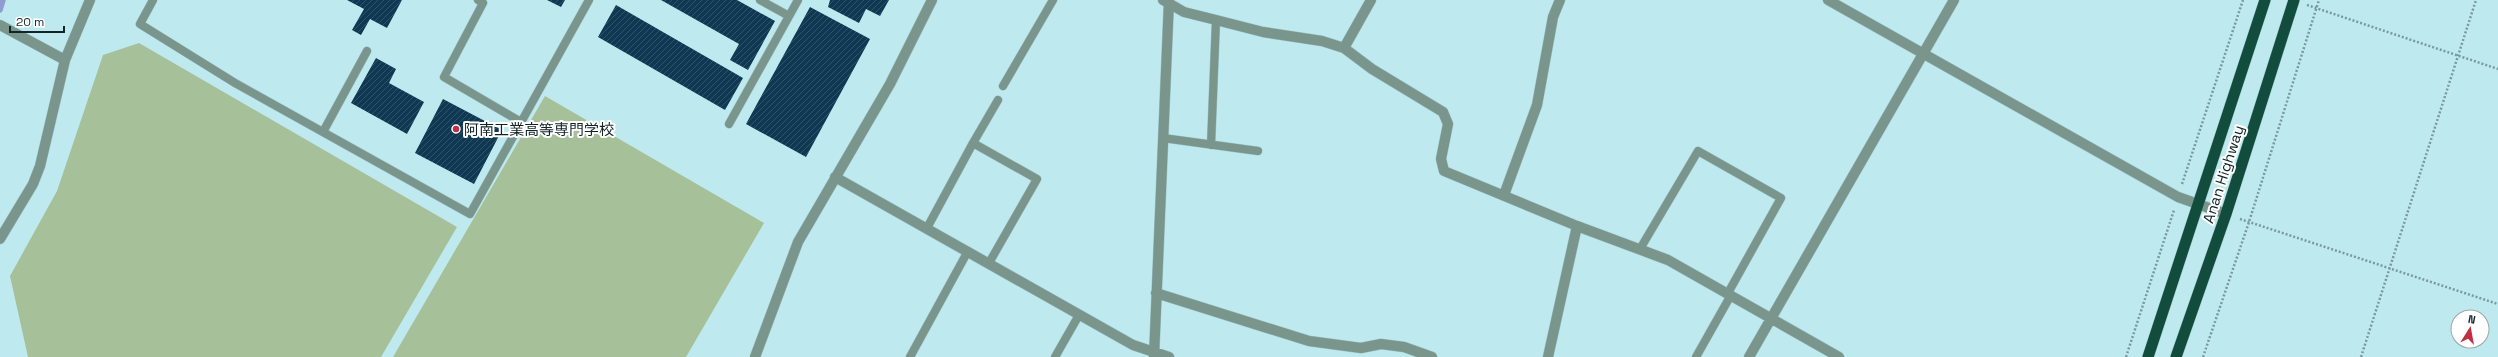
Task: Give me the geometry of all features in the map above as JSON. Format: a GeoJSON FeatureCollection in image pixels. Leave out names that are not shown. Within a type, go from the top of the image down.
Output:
{"type":"FeatureCollection","features":[{"type":"Feature","properties":{"kind":"highway","name":"Anan Highway"},"geometry":{"type":"LineString","coordinates":[[2148,357],[2266,0]]}},
{"type":"Feature","properties":{"kind":"highway","name":"Anan Highway"},"geometry":{"type":"LineString","coordinates":[[2176,357],[2226,214],[2294,0]]}},
{"type":"Feature","properties":{"kind":"street"},"geometry":{"type":"LineString","coordinates":[[0,239],[33,184],[40,166],[65,60],[90,0]]}},
{"type":"Feature","properties":{"kind":"street"},"geometry":{"type":"LineString","coordinates":[[755,357],[798,242],[890,84],[932,0]]}},
{"type":"Feature","properties":{"kind":"street"},"geometry":{"type":"LineString","coordinates":[[1344,48],[1371,0]]}},
{"type":"Feature","properties":{"kind":"street"},"geometry":{"type":"LineString","coordinates":[[1504,195],[1537,105],[1554,17],[1560,0]]}},
{"type":"Feature","properties":{"kind":"street"},"geometry":{"type":"LineString","coordinates":[[1828,0],[2178,197],[2226,214]]}},
{"type":"Feature","properties":{"kind":"street"},"geometry":{"type":"LineString","coordinates":[[1749,357],[1770,318],[1954,0]]}},
{"type":"Feature","properties":{"kind":"street"},"geometry":{"type":"LineString","coordinates":[[1167,1],[1184,12],[1263,32],[1322,41],[1344,48],[1372,69],[1443,112],[1448,124],[1441,159],[1444,170],[1577,226],[1668,260],[1839,357]]}},
{"type":"Feature","properties":{"kind":"street"},"geometry":{"type":"LineString","coordinates":[[1154,355],[1167,1]]}},
{"type":"Feature","properties":{"kind":"street"},"geometry":{"type":"LineString","coordinates":[[0,25],[65,60]]}},
{"type":"Feature","properties":{"kind":"street"},"geometry":{"type":"LineString","coordinates":[[835,177],[1133,345],[1154,355],[1168,357]]}},
{"type":"Feature","properties":{"kind":"street"},"geometry":{"type":"LineString","coordinates":[[1548,357],[1577,226]]}},
{"type":"Feature","properties":{"kind":"street"},"geometry":{"type":"LineString","coordinates":[[1156,293],[1309,341],[1361,348],[1381,344],[1404,347],[1432,357]]}},
{"type":"Feature","properties":{"kind":"lane"},"geometry":{"type":"LineString","coordinates":[[153,0],[140,24],[235,84],[470,214],[589,0]]}},
{"type":"Feature","properties":{"kind":"lane"},"geometry":{"type":"LineString","coordinates":[[478,0],[483,3],[444,77],[521,122]]}},
{"type":"Feature","properties":{"kind":"lane"},"geometry":{"type":"LineString","coordinates":[[760,0],[789,16]]}},
{"type":"Feature","properties":{"kind":"lane"},"geometry":{"type":"LineString","coordinates":[[729,124],[798,0]]}},
{"type":"Feature","properties":{"kind":"lane"},"geometry":{"type":"LineString","coordinates":[[1003,86],[1052,0]]}},
{"type":"Feature","properties":{"kind":"lane"},"geometry":{"type":"LineString","coordinates":[[1211,145],[1216,20]]}},
{"type":"Feature","properties":{"kind":"lane"},"geometry":{"type":"LineString","coordinates":[[323,132],[367,51]]}},
{"type":"Feature","properties":{"kind":"lane"},"geometry":{"type":"LineString","coordinates":[[927,228],[998,100]]}},
{"type":"Feature","properties":{"kind":"lane"},"geometry":{"type":"LineString","coordinates":[[1163,138],[1258,151]]}},
{"type":"Feature","properties":{"kind":"lane"},"geometry":{"type":"LineString","coordinates":[[973,143],[1037,179],[989,263]]}},
{"type":"Feature","properties":{"kind":"lane"},"geometry":{"type":"LineString","coordinates":[[1640,249],[1698,151],[1781,198],[1696,357]]}},
{"type":"Feature","properties":{"kind":"lane"},"geometry":{"type":"LineString","coordinates":[[910,357],[968,251]]}},
{"type":"Feature","properties":{"kind":"lane"},"geometry":{"type":"LineString","coordinates":[[1055,357],[1079,315]]}},
{"type":"Feature","properties":{"kind":"path"},"geometry":{"type":"LineString","coordinates":[[2126,357],[2243,0]]}},
{"type":"Feature","properties":{"kind":"path"},"geometry":{"type":"LineString","coordinates":[[2294,0],[2498,69]]}},
{"type":"Feature","properties":{"kind":"path"},"geometry":{"type":"LineString","coordinates":[[2203,357],[2249,222],[2319,0]]}},
{"type":"Feature","properties":{"kind":"path"},"geometry":{"type":"LineString","coordinates":[[2361,357],[2476,0]]}},
{"type":"Feature","properties":{"kind":"path"},"geometry":{"type":"LineString","coordinates":[[2226,214],[2388,270],[2498,304]]}},
{"type":"Feature","properties":{"kind":"green space"},"geometry":{"type":"Polygon","coordinates":[[[139,43],[457,227],[381,357],[28,357],[10,276],[57,191],[103,55],[139,43]]]}},
{"type":"Feature","properties":{"kind":"green space"},"geometry":{"type":"Polygon","coordinates":[[[545,96],[764,223],[686,357],[393,357],[545,96]]]}},
{"type":"Feature","properties":{"kind":"building"},"geometry":{"type":"Polygon","coordinates":[[[347,0],[402,0],[387,28],[370,19],[361,35],[352,30],[364,9],[347,0]]]}},
{"type":"Feature","properties":{"kind":"building"},"geometry":{"type":"Polygon","coordinates":[[[547,0],[565,0],[561,7],[547,0]]]}},
{"type":"Feature","properties":{"kind":"building"},"geometry":{"type":"Polygon","coordinates":[[[661,0],[737,0],[775,21],[748,70],[730,60],[739,44],[661,0]]]}},
{"type":"Feature","properties":{"kind":"building"},"geometry":{"type":"Polygon","coordinates":[[[830,0],[889,0],[880,16],[866,9],[859,23],[828,7],[830,0]]]}},
{"type":"Feature","properties":{"kind":"building"},"geometry":{"type":"Polygon","coordinates":[[[616,5],[743,78],[725,110],[598,37],[616,5]]]}},
{"type":"Feature","properties":{"kind":"building"},"geometry":{"type":"Polygon","coordinates":[[[810,7],[870,39],[806,157],[746,124],[810,7]]]}},
{"type":"Feature","properties":{"kind":"building"},"geometry":{"type":"Polygon","coordinates":[[[376,58],[396,69],[389,83],[424,102],[407,134],[351,103],[376,58]]]}},
{"type":"Feature","properties":{"kind":"building"},"geometry":{"type":"Polygon","coordinates":[[[443,99],[502,130],[474,184],[415,153],[443,99]]]}},
{"type":"Feature","properties":{"kind":"waterway"},"geometry":{"type":"LineString","coordinates":[[0,10],[3,0]]}},
{"type":"Feature","properties":{"kind":"place","name":"阿南工業高等専門学校"},"geometry":{"type":"Point","coordinates":[456,129]}}]}
